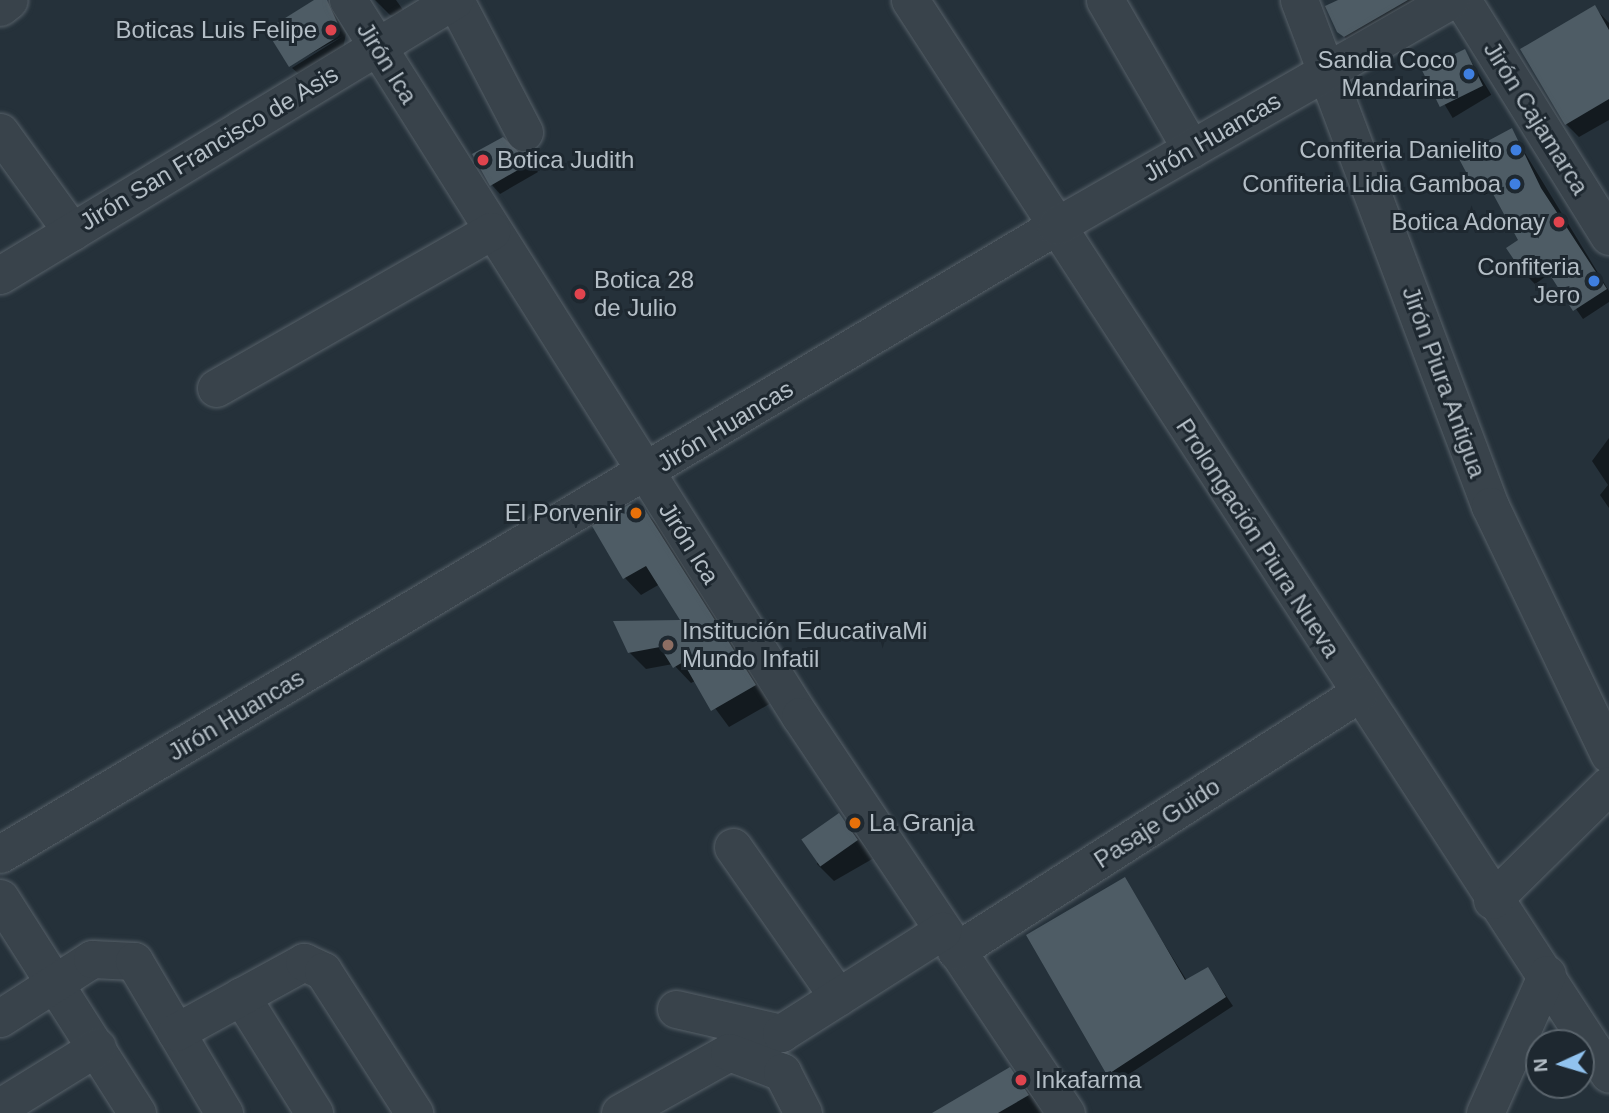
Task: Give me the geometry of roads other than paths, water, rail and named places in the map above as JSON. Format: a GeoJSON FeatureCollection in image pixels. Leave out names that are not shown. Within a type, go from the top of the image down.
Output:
{"type":"FeatureCollection","features":[{"type":"Feature","properties":{"kind":"street"},"geometry":{"type":"LineString","coordinates":[[0,7],[9,0]]}},
{"type":"Feature","properties":{"kind":"street","name":"Jirón Ica"},"geometry":{"type":"LineString","coordinates":[[348,0],[645,474],[949,941],[1054,1109]]}},
{"type":"Feature","properties":{"kind":"street"},"geometry":{"type":"LineString","coordinates":[[454,0],[523,132]]}},
{"type":"Feature","properties":{"kind":"street","name":"Jirón San Francisco de Asis"},"geometry":{"type":"LineString","coordinates":[[0,275],[454,0]]}},
{"type":"Feature","properties":{"kind":"street","name":"Prolongación Piura Nueva"},"geometry":{"type":"LineString","coordinates":[[910,0],[1492,900],[1547,974],[1609,1074]]}},
{"type":"Feature","properties":{"kind":"street"},"geometry":{"type":"LineString","coordinates":[[1105,0],[1191,149]]}},
{"type":"Feature","properties":{"kind":"street","name":"Jirón Piura Antigua"},"geometry":{"type":"LineString","coordinates":[[1299,0],[1328,70],[1490,506],[1609,754]]}},
{"type":"Feature","properties":{"kind":"street","name":"Jirón Huancas"},"geometry":{"type":"LineString","coordinates":[[0,854],[645,474],[1056,226],[1450,0]]}},
{"type":"Feature","properties":{"kind":"street","name":"Jirón Cajamarca"},"geometry":{"type":"LineString","coordinates":[[1462,0],[1609,236]]}},
{"type":"Feature","properties":{"kind":"street"},"geometry":{"type":"LineString","coordinates":[[0,132],[72,232]]}},
{"type":"Feature","properties":{"kind":"street"},"geometry":{"type":"LineString","coordinates":[[216,388],[491,231]]}},
{"type":"Feature","properties":{"kind":"street","name":"Pasaje Guido"},"geometry":{"type":"LineString","coordinates":[[676,1009],[781,1033],[838,997],[949,941],[1358,694]]}},
{"type":"Feature","properties":{"kind":"street"},"geometry":{"type":"LineString","coordinates":[[1492,900],[1609,785]]}},
{"type":"Feature","properties":{"kind":"street"},"geometry":{"type":"LineString","coordinates":[[733,847],[838,997]]}},
{"type":"Feature","properties":{"kind":"street"},"geometry":{"type":"LineString","coordinates":[[0,898],[55,979],[137,1113]]}},
{"type":"Feature","properties":{"kind":"street"},"geometry":{"type":"LineString","coordinates":[[0,1018],[55,979],[92,959],[134,961],[224,1113]]}},
{"type":"Feature","properties":{"kind":"street"},"geometry":{"type":"LineString","coordinates":[[176,1032],[303,962],[323,971],[414,1113]]}},
{"type":"Feature","properties":{"kind":"street"},"geometry":{"type":"LineString","coordinates":[[1485,1113],[1547,974]]}},
{"type":"Feature","properties":{"kind":"street"},"geometry":{"type":"LineString","coordinates":[[241,996],[314,1113]]}},
{"type":"Feature","properties":{"kind":"street"},"geometry":{"type":"LineString","coordinates":[[0,1107],[97,1047]]}},
{"type":"Feature","properties":{"kind":"street"},"geometry":{"type":"LineString","coordinates":[[620,1113],[729,1052],[782,1072],[803,1113]]}},
{"type":"Feature","properties":{"kind":"place","name":"Boticas Luis Felipe"},"geometry":{"type":"Point","coordinates":[331,30]}},
{"type":"Feature","properties":{"kind":"place","name":"Sandia Coco Mandarina"},"geometry":{"type":"Point","coordinates":[1469,74]}},
{"type":"Feature","properties":{"kind":"place","name":"Confiteria Danielito"},"geometry":{"type":"Point","coordinates":[1516,150]}},
{"type":"Feature","properties":{"kind":"place","name":"Botica Judith"},"geometry":{"type":"Point","coordinates":[483,160]}},
{"type":"Feature","properties":{"kind":"place","name":"Confiteria Lidia Gamboa"},"geometry":{"type":"Point","coordinates":[1515,184]}},
{"type":"Feature","properties":{"kind":"place","name":"Botica Adonay"},"geometry":{"type":"Point","coordinates":[1559,222]}},
{"type":"Feature","properties":{"kind":"place","name":"Confiteria Jero"},"geometry":{"type":"Point","coordinates":[1594,281]}},
{"type":"Feature","properties":{"kind":"place","name":"Botica 28 de Julio"},"geometry":{"type":"Point","coordinates":[580,294]}},
{"type":"Feature","properties":{"kind":"place","name":"El Porvenir"},"geometry":{"type":"Point","coordinates":[636,513]}},
{"type":"Feature","properties":{"kind":"place","name":"Institución EducativaMi Mundo Infatil"},"geometry":{"type":"Point","coordinates":[668,645]}},
{"type":"Feature","properties":{"kind":"place","name":"La Granja"},"geometry":{"type":"Point","coordinates":[855,823]}},
{"type":"Feature","properties":{"kind":"place","name":"Inkafarma"},"geometry":{"type":"Point","coordinates":[1021,1080]}}]}
